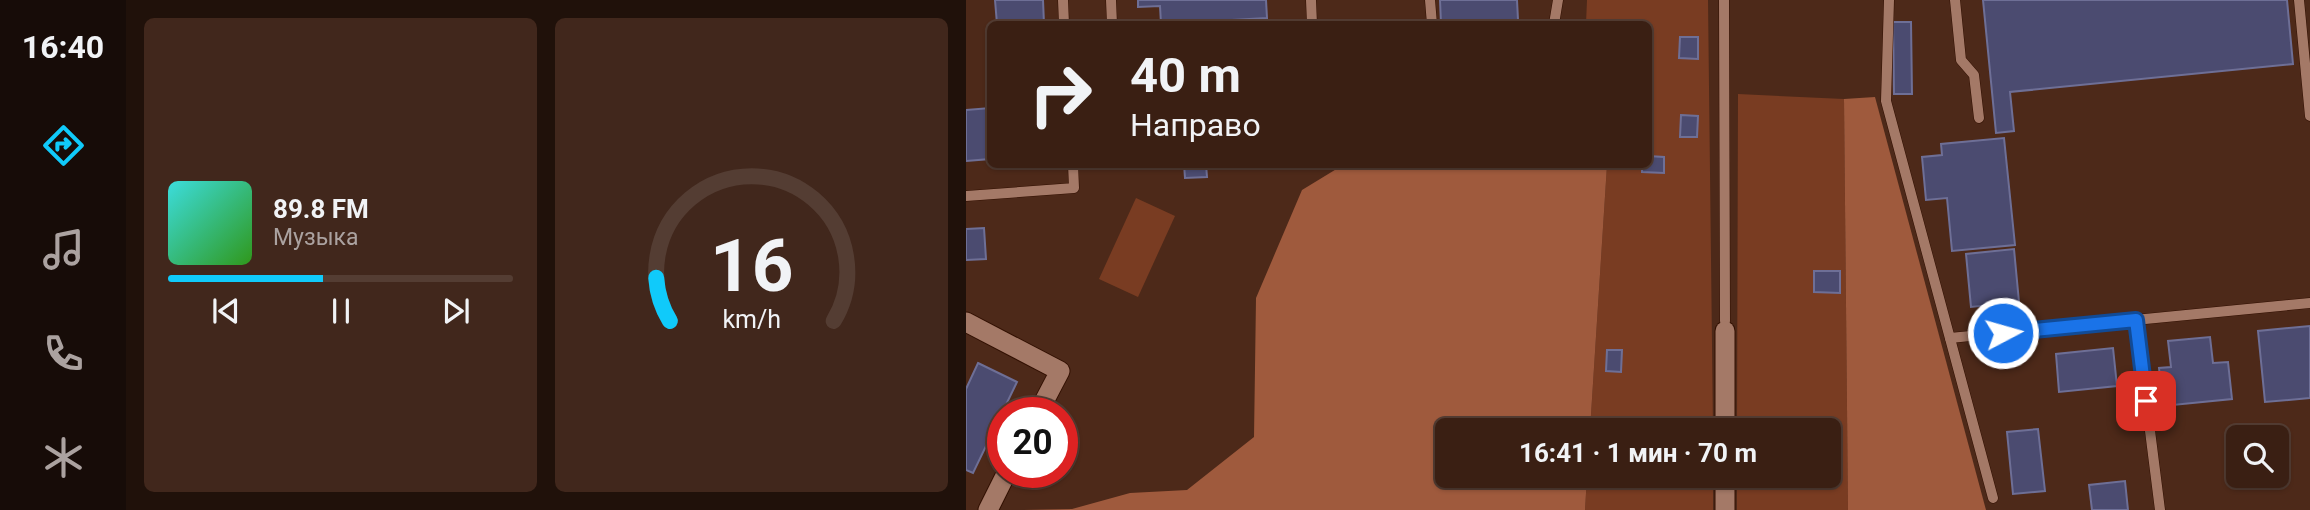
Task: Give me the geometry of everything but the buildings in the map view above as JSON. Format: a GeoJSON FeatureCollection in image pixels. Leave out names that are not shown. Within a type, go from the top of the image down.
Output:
{"type":"FeatureCollection","features":[{"type":"Feature","properties":{"kind":"street"},"geometry":{"type":"LineString","coordinates":[[966,322],[1060,371],[1046,397]]}},
{"type":"Feature","properties":{"kind":"street"},"geometry":{"type":"LineString","coordinates":[[1725,326],[1725,418]]}},
{"type":"Feature","properties":{"kind":"street"},"geometry":{"type":"LineString","coordinates":[[988,510],[999,488]]}},
{"type":"Feature","properties":{"kind":"street"},"geometry":{"type":"LineString","coordinates":[[1725,488],[1725,510]]}},
{"type":"Feature","properties":{"kind":"lane"},"geometry":{"type":"LineString","coordinates":[[1063,0],[1064,21]]}},
{"type":"Feature","properties":{"kind":"lane"},"geometry":{"type":"LineString","coordinates":[[1111,0],[1112,21]]}},
{"type":"Feature","properties":{"kind":"lane"},"geometry":{"type":"LineString","coordinates":[[1311,0],[1312,21]]}},
{"type":"Feature","properties":{"kind":"lane"},"geometry":{"type":"LineString","coordinates":[[1430,0],[1432,21]]}},
{"type":"Feature","properties":{"kind":"lane"},"geometry":{"type":"LineString","coordinates":[[1554,21],[1558,0]]}},
{"type":"Feature","properties":{"kind":"lane"},"geometry":{"type":"LineString","coordinates":[[1724,0],[1725,326]]}},
{"type":"Feature","properties":{"kind":"lane"},"geometry":{"type":"LineString","coordinates":[[1889,0],[1886,101],[1993,498]]}},
{"type":"Feature","properties":{"kind":"lane"},"geometry":{"type":"LineString","coordinates":[[1955,0],[1961,60],[1975,75],[1979,118]]}},
{"type":"Feature","properties":{"kind":"lane"},"geometry":{"type":"LineString","coordinates":[[2299,0],[2310,116]]}},
{"type":"Feature","properties":{"kind":"lane"},"geometry":{"type":"LineString","coordinates":[[966,196],[1074,188],[1073,168]]}},
{"type":"Feature","properties":{"kind":"lane"},"geometry":{"type":"LineString","coordinates":[[1950,338],[2310,303]]}},
{"type":"Feature","properties":{"kind":"lane"},"geometry":{"type":"LineString","coordinates":[[2136,320],[2160,510]]}},
{"type":"Feature","properties":{"kind":"shaded area"},"geometry":{"type":"Polygon","coordinates":[[[1587,0],[1708,0],[1713,418],[1591,418],[1607,168],[1652,168],[1652,21],[1586,21],[1587,0]]]}},
{"type":"Feature","properties":{"kind":"shaded area"},"geometry":{"type":"Polygon","coordinates":[[[1738,94],[1844,99],[1848,510],[1737,510],[1737,488],[1841,488],[1841,418],[1737,418],[1738,94]]]}},
{"type":"Feature","properties":{"kind":"shaded area"},"geometry":{"type":"Polygon","coordinates":[[[1875,97],[1986,510],[1848,510],[1844,99],[1875,97]]]}},
{"type":"Feature","properties":{"kind":"shaded area"},"geometry":{"type":"Polygon","coordinates":[[[1338,168],[1607,168],[1591,418],[1435,418],[1435,488],[1586,488],[1585,510],[1023,510],[1072,509],[1130,493],[1187,490],[1254,437],[1256,298],[1302,190],[1338,168]]]}},
{"type":"Feature","properties":{"kind":"shaded area"},"geometry":{"type":"Polygon","coordinates":[[[1136,198],[1175,216],[1138,297],[1099,279],[1136,198]]]}},
{"type":"Feature","properties":{"kind":"shaded area"},"geometry":{"type":"Polygon","coordinates":[[[1586,488],[1713,488],[1713,510],[1585,510],[1586,488]]]}},
{"type":"Feature","properties":{"kind":"route"},"geometry":{"type":"LineString","coordinates":[[2003,333],[2136,320],[2146,401]]}}]}
